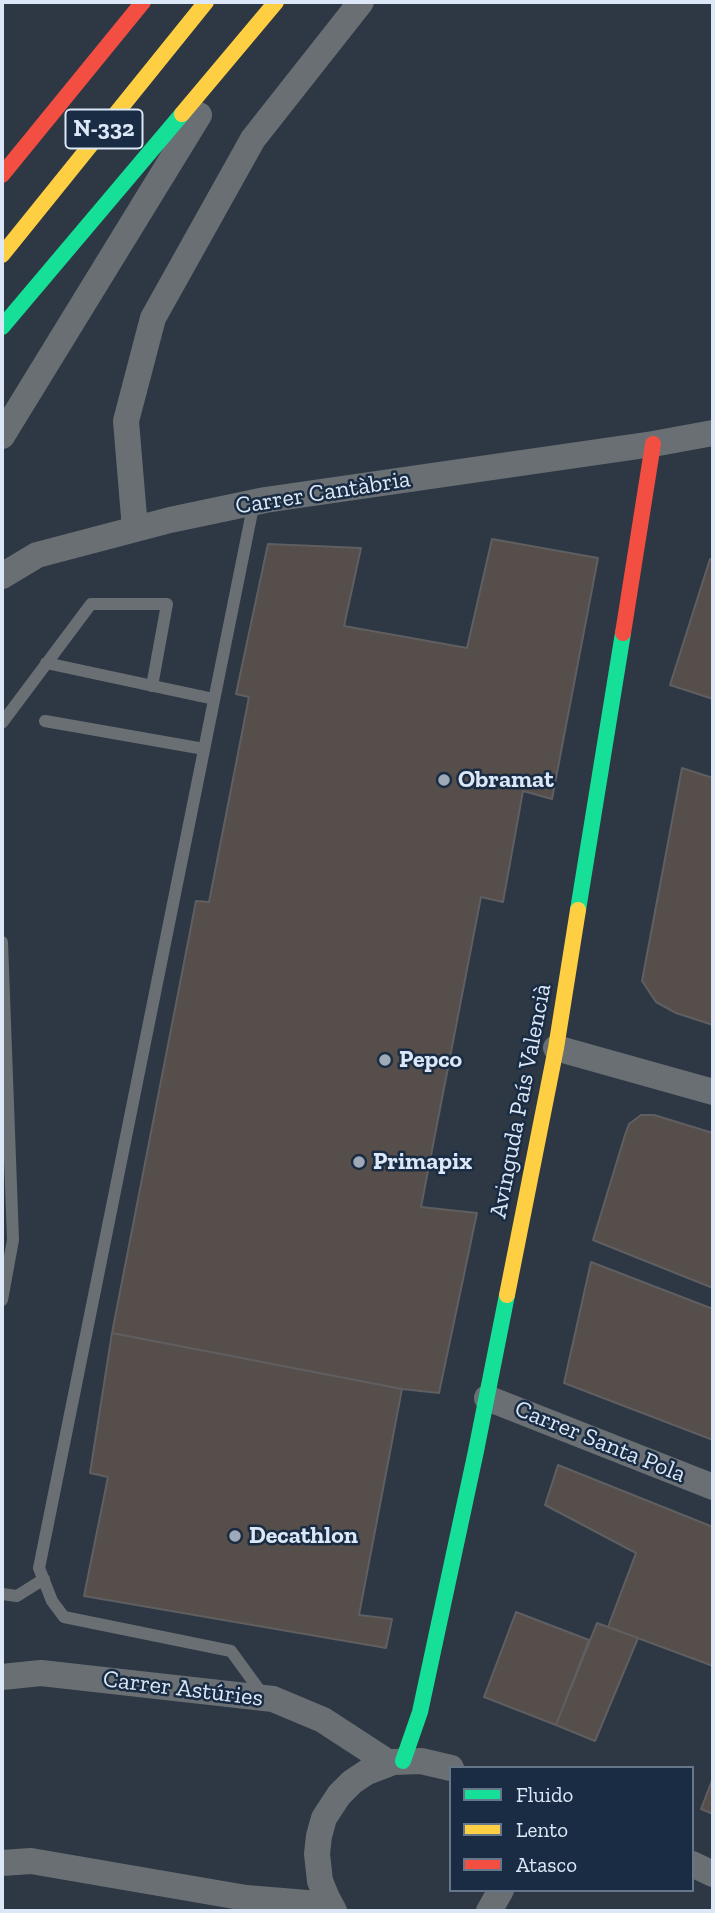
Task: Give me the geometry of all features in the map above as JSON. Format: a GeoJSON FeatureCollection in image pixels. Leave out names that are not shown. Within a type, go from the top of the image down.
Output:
{"type":"FeatureCollection","features":[{"type":"Feature","properties":{"kind":"main road"},"geometry":{"type":"LineString","coordinates":[[74,60],[133,2]]}},
{"type":"Feature","properties":{"kind":"main road"},"geometry":{"type":"LineString","coordinates":[[2,175],[143,2]]}},
{"type":"Feature","properties":{"kind":"main road","name":"N-332"},"geometry":{"type":"LineString","coordinates":[[2,256],[206,2]]}},
{"type":"Feature","properties":{"kind":"main road"},"geometry":{"type":"LineString","coordinates":[[2,327],[276,2]]}},
{"type":"Feature","properties":{"kind":"main road","name":"Avinguda País Valencià"},"geometry":{"type":"LineString","coordinates":[[396,1762],[421,1712],[487,1398],[556,1048],[653,444]]}},
{"type":"Feature","properties":{"kind":"street"},"geometry":{"type":"LineString","coordinates":[[135,529],[126,421],[153,318],[253,139],[361,2]]}},
{"type":"Feature","properties":{"kind":"street"},"geometry":{"type":"LineString","coordinates":[[2,436],[246,40]]}},
{"type":"Feature","properties":{"kind":"street","name":"Carrer Cantàbria"},"geometry":{"type":"LineString","coordinates":[[2,576],[37,555],[254,502],[713,433]]}},
{"type":"Feature","properties":{"kind":"street"},"geometry":{"type":"LineString","coordinates":[[556,1048],[713,1093]]}},
{"type":"Feature","properties":{"kind":"street","name":"Carrer Santa Pola"},"geometry":{"type":"LineString","coordinates":[[487,1398],[713,1487]]}},
{"type":"Feature","properties":{"kind":"street","name":"Carrer Astúries"},"geometry":{"type":"LineString","coordinates":[[2,1677],[41,1673],[273,1699],[323,1720],[396,1762]]}},
{"type":"Feature","properties":{"kind":"street"},"geometry":{"type":"LineString","coordinates":[[332,1908],[320,1881],[317,1863],[319,1836],[324,1818],[339,1795],[352,1782],[372,1769],[396,1762],[421,1761],[449,1768]]}},
{"type":"Feature","properties":{"kind":"street"},"geometry":{"type":"LineString","coordinates":[[2,1863],[32,1861],[246,1898],[332,1908]]}},
{"type":"Feature","properties":{"kind":"street"},"geometry":{"type":"LineString","coordinates":[[694,1865],[713,1874]]}},
{"type":"Feature","properties":{"kind":"street"},"geometry":{"type":"LineString","coordinates":[[489,1911],[500,1892]]}},
{"type":"Feature","properties":{"kind":"lane"},"geometry":{"type":"LineString","coordinates":[[254,502],[39,1568],[52,1601],[64,1617],[231,1651],[265,1698]]}},
{"type":"Feature","properties":{"kind":"lane"},"geometry":{"type":"LineString","coordinates":[[2,723],[91,604],[167,604],[152,686]]}},
{"type":"Feature","properties":{"kind":"lane"},"geometry":{"type":"LineString","coordinates":[[46,663],[214,699]]}},
{"type":"Feature","properties":{"kind":"lane"},"geometry":{"type":"LineString","coordinates":[[45,721],[204,750]]}},
{"type":"Feature","properties":{"kind":"lane"},"geometry":{"type":"LineString","coordinates":[[2,942],[13,1240],[2,1300]]}},
{"type":"Feature","properties":{"kind":"lane"},"geometry":{"type":"LineString","coordinates":[[2,1594],[18,1596],[44,1579]]}},
{"type":"Feature","properties":{"kind":"building"},"geometry":{"type":"Polygon","coordinates":[[[492,539],[598,558],[552,799],[523,791],[503,902],[481,897],[421,1207],[477,1213],[439,1393],[402,1389],[112,1333],[196,901],[209,902],[249,697],[236,694],[268,544],[361,548],[344,626],[467,648],[492,539]]]}},
{"type":"Feature","properties":{"kind":"building"},"geometry":{"type":"Polygon","coordinates":[[[710,559],[713,560],[713,699],[670,685],[710,559]]]}},
{"type":"Feature","properties":{"kind":"building"},"geometry":{"type":"Polygon","coordinates":[[[682,768],[713,778],[713,1025],[676,1013],[656,1002],[642,981],[682,768]]]}},
{"type":"Feature","properties":{"kind":"building"},"geometry":{"type":"Polygon","coordinates":[[[641,1115],[654,1115],[713,1133],[713,1288],[593,1240],[629,1124],[641,1115]]]}},
{"type":"Feature","properties":{"kind":"building"},"geometry":{"type":"Polygon","coordinates":[[[591,1262],[713,1309],[713,1440],[564,1383],[591,1262]]]}},
{"type":"Feature","properties":{"kind":"building","name":"Decathlon"},"geometry":{"type":"Polygon","coordinates":[[[112,1333],[402,1389],[359,1615],[392,1619],[386,1648],[84,1596],[108,1477],[90,1473],[112,1333]]]}},
{"type":"Feature","properties":{"kind":"building"},"geometry":{"type":"Polygon","coordinates":[[[558,1465],[713,1527],[713,1666],[608,1627],[636,1553],[545,1505],[558,1465]]]}},
{"type":"Feature","properties":{"kind":"building"},"geometry":{"type":"Polygon","coordinates":[[[516,1612],[589,1640],[556,1725],[484,1697],[516,1612]]]}},
{"type":"Feature","properties":{"kind":"building"},"geometry":{"type":"Polygon","coordinates":[[[597,1623],[638,1638],[595,1741],[556,1725],[597,1623]]]}},
{"type":"Feature","properties":{"kind":"building"},"geometry":{"type":"Polygon","coordinates":[[[713,1778],[713,1814],[701,1809],[713,1778]]]}},
{"type":"Feature","properties":{"kind":"traffic: fast"},"geometry":{"type":"LineString","coordinates":[[2,327],[182,114]]}},
{"type":"Feature","properties":{"kind":"traffic: fast"},"geometry":{"type":"LineString","coordinates":[[578,910],[623,633]]}},
{"type":"Feature","properties":{"kind":"traffic: fast"},"geometry":{"type":"LineString","coordinates":[[403,1761],[420,1712],[507,1295]]}},
{"type":"Feature","properties":{"kind":"traffic: slow"},"geometry":{"type":"LineString","coordinates":[[2,255],[206,2]]}},
{"type":"Feature","properties":{"kind":"traffic: slow"},"geometry":{"type":"LineString","coordinates":[[182,114],[276,2]]}},
{"type":"Feature","properties":{"kind":"traffic: slow"},"geometry":{"type":"LineString","coordinates":[[507,1295],[556,1048],[578,910]]}},
{"type":"Feature","properties":{"kind":"traffic: jam"},"geometry":{"type":"LineString","coordinates":[[2,175],[143,2]]}},
{"type":"Feature","properties":{"kind":"traffic: jam"},"geometry":{"type":"LineString","coordinates":[[623,633],[653,444]]}},
{"type":"Feature","properties":{"kind":"place","name":"Obramat"},"geometry":{"type":"Point","coordinates":[444,780]}},
{"type":"Feature","properties":{"kind":"place","name":"Pepco"},"geometry":{"type":"Point","coordinates":[385,1060]}},
{"type":"Feature","properties":{"kind":"place","name":"Primapix"},"geometry":{"type":"Point","coordinates":[359,1162]}},
{"type":"Feature","properties":{"kind":"place","name":"Decathlon"},"geometry":{"type":"Point","coordinates":[235,1536]}}]}
